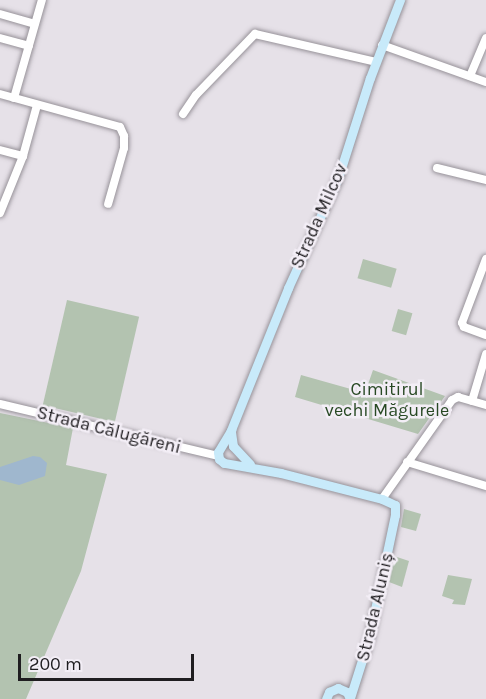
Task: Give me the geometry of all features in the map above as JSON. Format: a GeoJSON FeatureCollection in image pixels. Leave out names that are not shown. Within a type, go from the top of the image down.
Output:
{"type":"FeatureCollection","features":[{"type":"Feature","properties":{"kind":"main road","name":"Strada Milcov"},"geometry":{"type":"LineString","coordinates":[[231,448],[231,430],[288,288],[342,170],[376,62],[400,0]]}},
{"type":"Feature","properties":{"kind":"main road"},"geometry":{"type":"LineString","coordinates":[[231,448],[218,456],[224,463],[255,467],[382,499]]}},
{"type":"Feature","properties":{"kind":"main road"},"geometry":{"type":"LineString","coordinates":[[231,448],[236,459],[231,464]]}},
{"type":"Feature","properties":{"kind":"main road"},"geometry":{"type":"LineString","coordinates":[[231,448],[255,467]]}},
{"type":"Feature","properties":{"kind":"main road","name":"Strada Aluniș"},"geometry":{"type":"LineString","coordinates":[[350,699],[360,670],[396,508],[391,502],[382,499]]}},
{"type":"Feature","properties":{"kind":"main road","name":"Strada Aluniș"},"geometry":{"type":"LineString","coordinates":[[325,698],[334,688],[341,688],[360,670]]}},
{"type":"Feature","properties":{"kind":"main road"},"geometry":{"type":"LineString","coordinates":[[341,688],[347,692],[350,699]]}},
{"type":"Feature","properties":{"kind":"street"},"geometry":{"type":"LineString","coordinates":[[14,98],[42,0]]}},
{"type":"Feature","properties":{"kind":"street"},"geometry":{"type":"LineString","coordinates":[[0,14],[35,24]]}},
{"type":"Feature","properties":{"kind":"street"},"geometry":{"type":"LineString","coordinates":[[183,114],[196,95],[255,34],[376,62]]}},
{"type":"Feature","properties":{"kind":"street"},"geometry":{"type":"LineString","coordinates":[[0,38],[29,46]]}},
{"type":"Feature","properties":{"kind":"street"},"geometry":{"type":"LineString","coordinates":[[470,76],[486,38]]}},
{"type":"Feature","properties":{"kind":"street"},"geometry":{"type":"LineString","coordinates":[[382,45],[486,81]]}},
{"type":"Feature","properties":{"kind":"street"},"geometry":{"type":"LineString","coordinates":[[0,94],[120,127],[124,136],[124,148],[108,204]]}},
{"type":"Feature","properties":{"kind":"street"},"geometry":{"type":"LineString","coordinates":[[0,213],[23,156],[37,105]]}},
{"type":"Feature","properties":{"kind":"street"},"geometry":{"type":"LineString","coordinates":[[35,117],[53,109]]}},
{"type":"Feature","properties":{"kind":"street"},"geometry":{"type":"LineString","coordinates":[[0,150],[23,156]]}},
{"type":"Feature","properties":{"kind":"street"},"geometry":{"type":"LineString","coordinates":[[437,168],[486,180]]}},
{"type":"Feature","properties":{"kind":"street"},"geometry":{"type":"LineString","coordinates":[[486,259],[462,323],[464,327],[486,335]]}},
{"type":"Feature","properties":{"kind":"street"},"geometry":{"type":"LineString","coordinates":[[472,401],[486,354]]}},
{"type":"Feature","properties":{"kind":"street"},"geometry":{"type":"LineString","coordinates":[[382,499],[452,400],[458,397],[486,405]]}},
{"type":"Feature","properties":{"kind":"street","name":"Strada Călugăreni"},"geometry":{"type":"LineString","coordinates":[[0,404],[218,456]]}},
{"type":"Feature","properties":{"kind":"street"},"geometry":{"type":"LineString","coordinates":[[407,462],[486,486]]}},
{"type":"Feature","properties":{"kind":"green space"},"geometry":{"type":"Polygon","coordinates":[[[363,259],[397,269],[391,288],[357,278],[363,259]]]}},
{"type":"Feature","properties":{"kind":"green space"},"geometry":{"type":"Polygon","coordinates":[[[67,300],[139,317],[115,422],[43,405],[67,300]]]}},
{"type":"Feature","properties":{"kind":"green space"},"geometry":{"type":"Polygon","coordinates":[[[398,309],[412,313],[406,335],[392,331],[398,309]]]}},
{"type":"Feature","properties":{"kind":"green space","name":"Cimitirul vechi Măgurele"},"geometry":{"type":"Polygon","coordinates":[[[373,370],[445,396],[418,434],[295,397],[301,375],[365,393],[373,370]]]}},
{"type":"Feature","properties":{"kind":"green space"},"geometry":{"type":"Polygon","coordinates":[[[0,413],[73,428],[66,465],[107,474],[81,571],[26,699],[0,699],[0,413]]]}},
{"type":"Feature","properties":{"kind":"green space"},"geometry":{"type":"Polygon","coordinates":[[[404,509],[421,514],[416,531],[401,527],[404,509]]]}},
{"type":"Feature","properties":{"kind":"green space"},"geometry":{"type":"Polygon","coordinates":[[[394,556],[409,561],[402,587],[389,582],[394,556]]]}},
{"type":"Feature","properties":{"kind":"green space"},"geometry":{"type":"Polygon","coordinates":[[[448,575],[472,579],[465,605],[452,604],[454,600],[442,596],[448,575]]]}},
{"type":"Feature","properties":{"kind":"water"},"geometry":{"type":"Polygon","coordinates":[[[33,456],[40,457],[47,463],[45,476],[19,485],[0,480],[0,467],[33,456]]]}}]}
